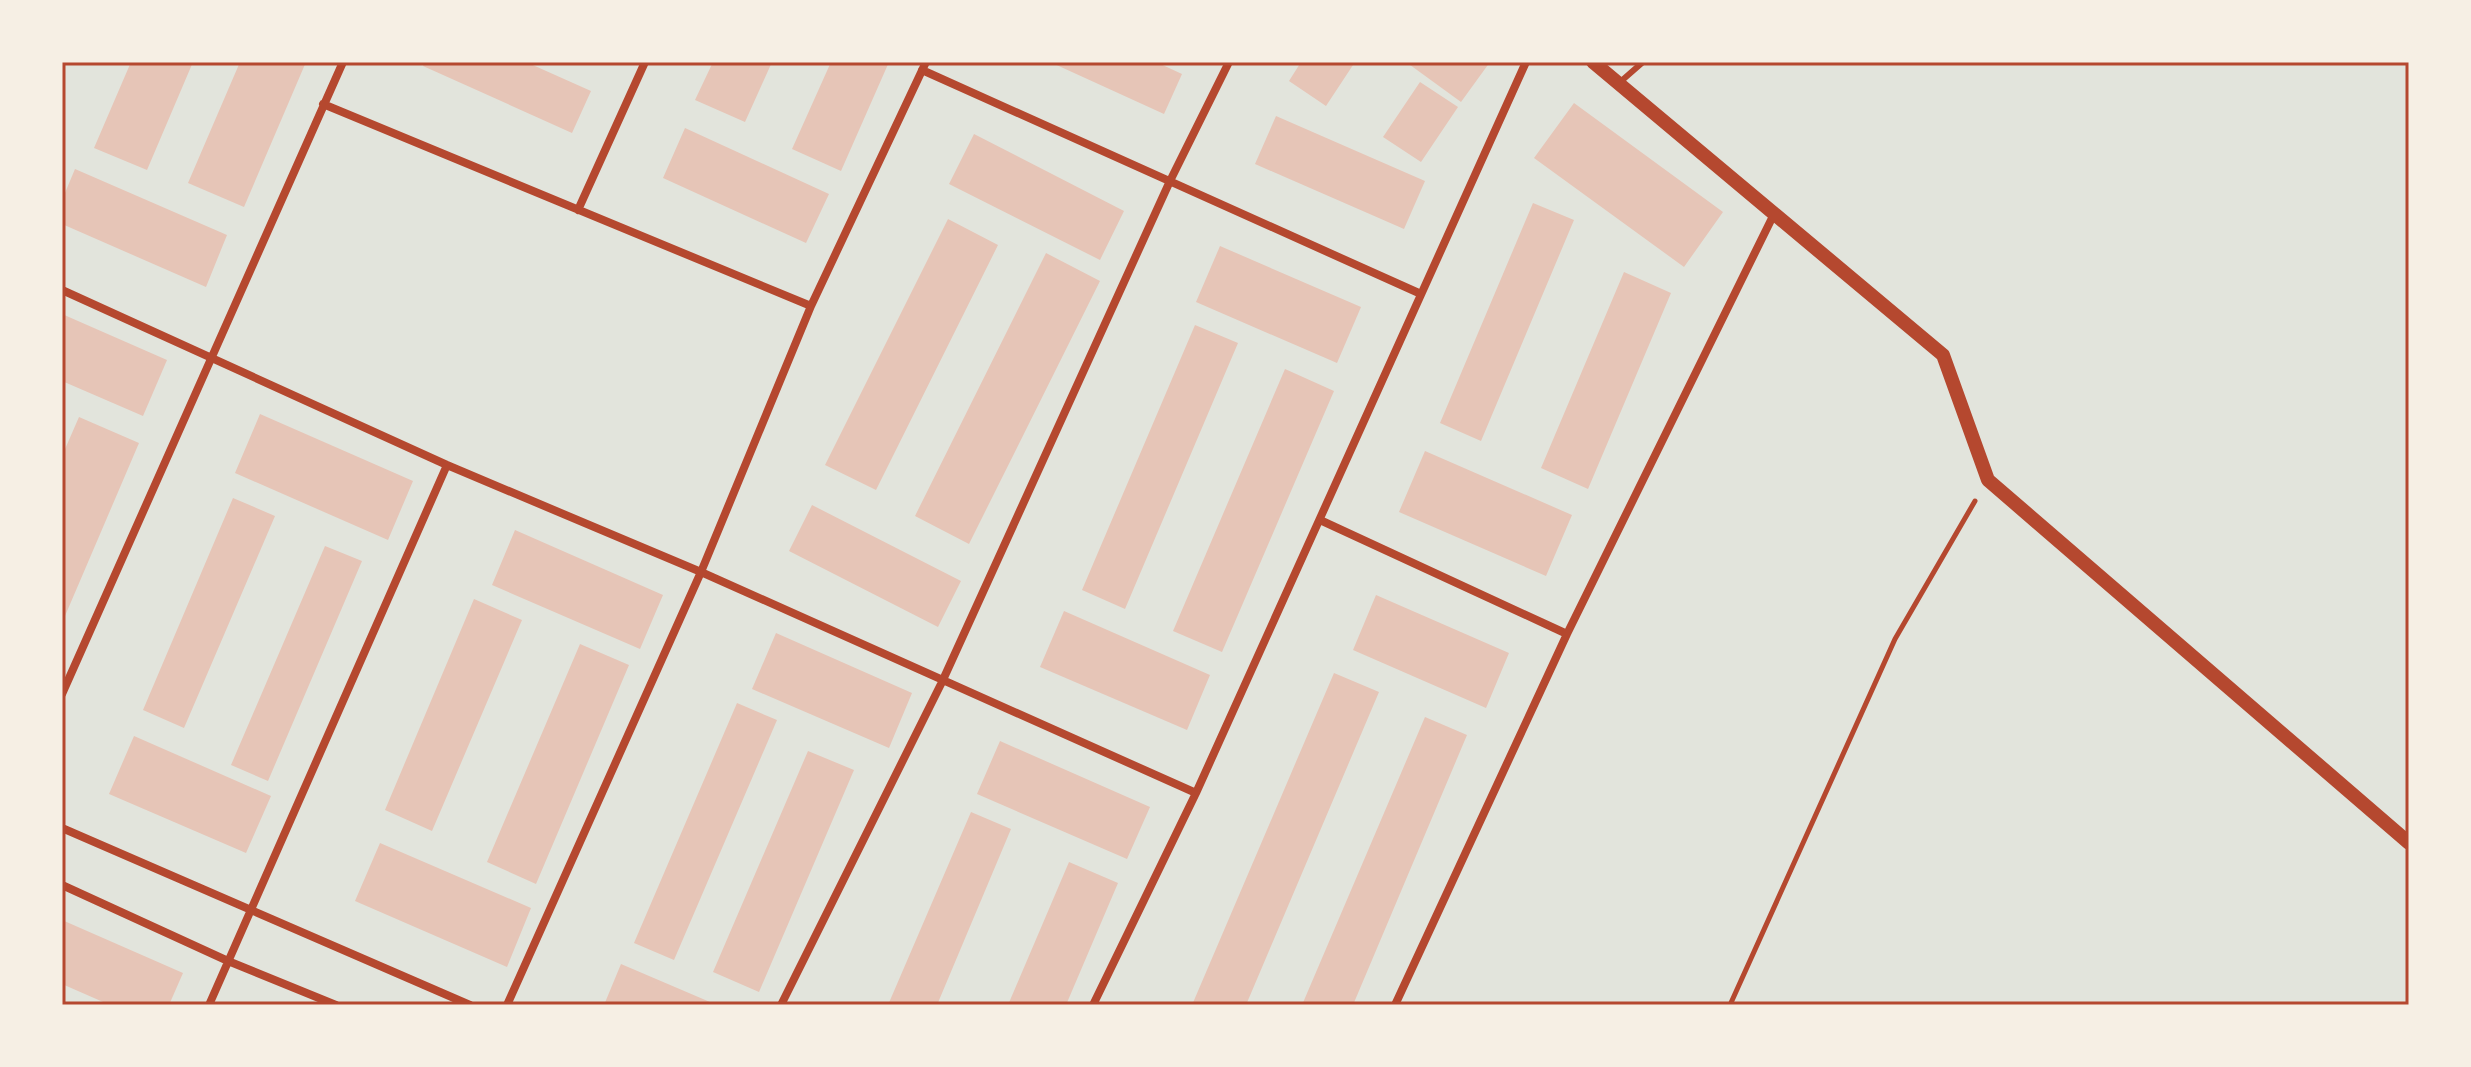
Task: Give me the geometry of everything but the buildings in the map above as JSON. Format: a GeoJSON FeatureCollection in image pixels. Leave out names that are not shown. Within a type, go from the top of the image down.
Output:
{"type":"FeatureCollection","features":[{"type":"Feature","properties":{"kind":"street"},"geometry":{"type":"LineString","coordinates":[[62,694],[343,62]]}},
{"type":"Feature","properties":{"kind":"street"},"geometry":{"type":"LineString","coordinates":[[578,210],[645,62]]}},
{"type":"Feature","properties":{"kind":"street"},"geometry":{"type":"LineString","coordinates":[[781,1005],[942,682],[1170,181],[1229,62]]}},
{"type":"Feature","properties":{"kind":"street"},"geometry":{"type":"LineString","coordinates":[[1093,1005],[1196,793],[1526,62]]}},
{"type":"Feature","properties":{"kind":"street"},"geometry":{"type":"LineString","coordinates":[[1593,62],[1943,355],[1988,480],[2409,843]]}},
{"type":"Feature","properties":{"kind":"street"},"geometry":{"type":"LineString","coordinates":[[507,1005],[701,572],[811,306],[924,66],[1421,294]]}},
{"type":"Feature","properties":{"kind":"street"},"geometry":{"type":"LineString","coordinates":[[323,104],[811,306]]}},
{"type":"Feature","properties":{"kind":"street"},"geometry":{"type":"LineString","coordinates":[[1395,1005],[1567,634],[1774,214]]}},
{"type":"Feature","properties":{"kind":"street"},"geometry":{"type":"LineString","coordinates":[[62,290],[213,356],[447,465],[701,572],[1196,793]]}},
{"type":"Feature","properties":{"kind":"street"},"geometry":{"type":"LineString","coordinates":[[209,1005],[447,465]]}},
{"type":"Feature","properties":{"kind":"street"},"geometry":{"type":"LineString","coordinates":[[1320,520],[1567,634]]}},
{"type":"Feature","properties":{"kind":"street"},"geometry":{"type":"LineString","coordinates":[[62,828],[470,1005]]}},
{"type":"Feature","properties":{"kind":"street"},"geometry":{"type":"LineString","coordinates":[[62,885],[228,961],[336,1005]]}},
{"type":"Feature","properties":{"kind":"lane"},"geometry":{"type":"LineString","coordinates":[[1619,83],[1643,62]]}},
{"type":"Feature","properties":{"kind":"path"},"geometry":{"type":"LineString","coordinates":[[1730,1005],[1895,639],[1988,480]]}},
{"type":"Feature","properties":{"kind":"shaded area"},"geometry":{"type":"Polygon","coordinates":[[[62,62],[2409,62],[2409,1005],[62,1005],[62,62]]]}}]}
